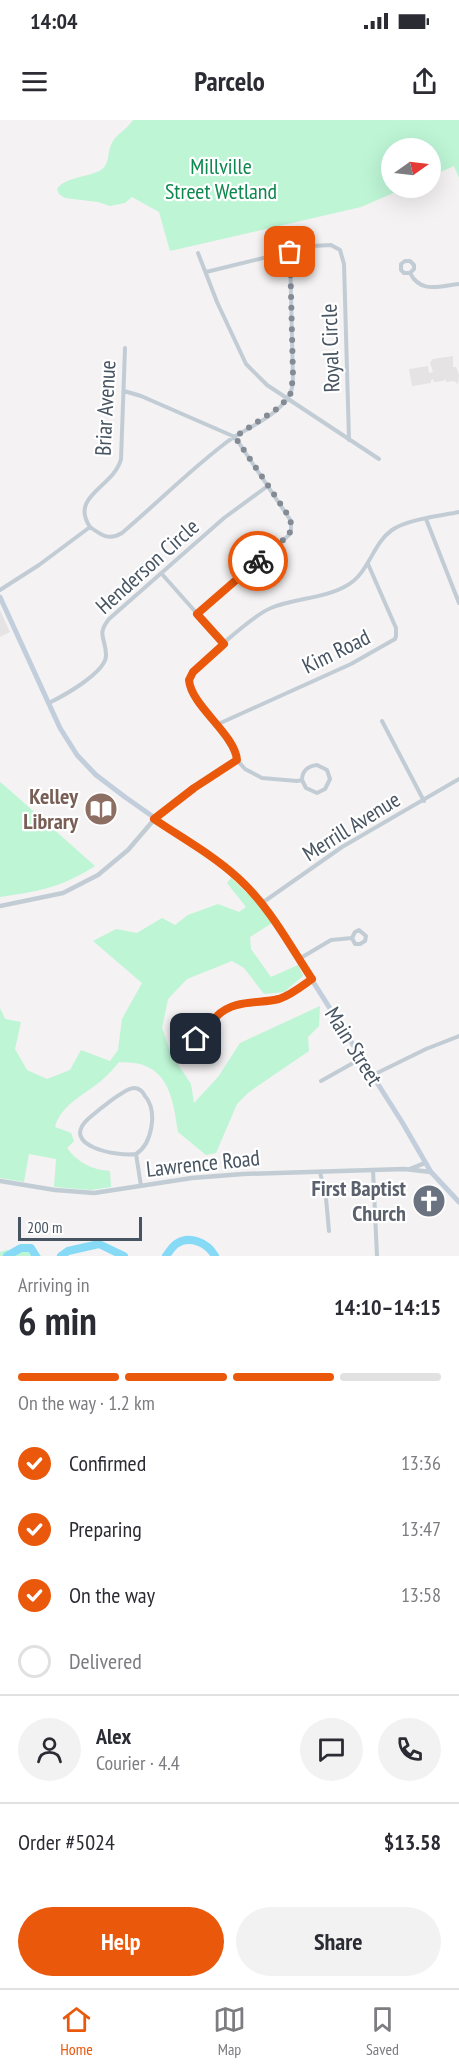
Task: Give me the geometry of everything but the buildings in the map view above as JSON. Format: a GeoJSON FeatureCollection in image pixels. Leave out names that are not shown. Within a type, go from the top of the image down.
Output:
{"type":"FeatureCollection","features":[{"type":"Feature","properties":{"kind":"main road","name":"Main Street"},"geometry":{"type":"LineString","coordinates":[[0,597],[48,703],[68,742],[82,761],[154,819],[223,866],[262,903],[373,1075],[425,1163],[459,1202]]}},
{"type":"Feature","properties":{"kind":"street","name":"Royal Circle"},"geometry":{"type":"LineString","coordinates":[[206,272],[312,246],[329,245],[336,247],[342,254],[349,440]]}},
{"type":"Feature","properties":{"kind":"street"},"geometry":{"type":"LineString","coordinates":[[0,590],[39,565],[90,527],[106,537],[118,536],[224,444],[275,412],[288,399],[292,390],[293,376],[290,252]]}},
{"type":"Feature","properties":{"kind":"street","name":"Royal Circle"},"geometry":{"type":"LineString","coordinates":[[198,253],[246,364],[267,385],[379,459]]}},
{"type":"Feature","properties":{"kind":"street"},"geometry":{"type":"LineString","coordinates":[[410,273],[414,282],[422,287],[459,284]]}},
{"type":"Feature","properties":{"kind":"street","name":"Briar Avenue"},"geometry":{"type":"LineString","coordinates":[[90,527],[84,514],[85,505],[92,495],[114,475],[121,462],[125,348]]}},
{"type":"Feature","properties":{"kind":"street"},"geometry":{"type":"LineString","coordinates":[[124,391],[141,396],[235,437],[291,521],[291,531],[282,541],[197,614]]}},
{"type":"Feature","properties":{"kind":"street","name":"Henderson Circle"},"geometry":{"type":"LineString","coordinates":[[48,703],[81,683],[104,665],[106,655],[101,636],[103,627],[109,619],[224,518],[269,485]]}},
{"type":"Feature","properties":{"kind":"street"},"geometry":{"type":"LineString","coordinates":[[302,780],[258,777],[250,773],[237,760],[236,754],[194,695],[189,680],[193,672],[264,610],[339,589],[356,579],[393,529],[459,512]]}},
{"type":"Feature","properties":{"kind":"street"},"geometry":{"type":"LineString","coordinates":[[426,519],[459,603]]}},
{"type":"Feature","properties":{"kind":"street","name":"Kim Road"},"geometry":{"type":"LineString","coordinates":[[216,724],[351,664],[395,639],[396,628],[368,564]]}},
{"type":"Feature","properties":{"kind":"street"},"geometry":{"type":"LineString","coordinates":[[161,573],[224,644]]}},
{"type":"Feature","properties":{"kind":"street"},"geometry":{"type":"LineString","coordinates":[[382,721],[424,801]]}},
{"type":"Feature","properties":{"kind":"street"},"geometry":{"type":"LineString","coordinates":[[0,906],[49,897],[85,883],[122,856],[154,819],[194,788],[237,760]]}},
{"type":"Feature","properties":{"kind":"street"},"geometry":{"type":"LineString","coordinates":[[314,765],[325,768],[329,776],[327,787],[316,793],[306,788],[302,780],[306,769],[314,765]]}},
{"type":"Feature","properties":{"kind":"street","name":"Merrill Avenue"},"geometry":{"type":"LineString","coordinates":[[262,903],[342,847],[459,779]]}},
{"type":"Feature","properties":{"kind":"street"},"geometry":{"type":"LineString","coordinates":[[299,959],[332,940],[352,938]]}},
{"type":"Feature","properties":{"kind":"street"},"geometry":{"type":"LineString","coordinates":[[215,1017],[206,1038],[199,1040],[193,1036],[190,1030],[194,1023],[215,1017],[232,1007],[285,996],[312,979]]}},
{"type":"Feature","properties":{"kind":"street"},"geometry":{"type":"LineString","coordinates":[[373,1075],[459,1036]]}},
{"type":"Feature","properties":{"kind":"street"},"geometry":{"type":"LineString","coordinates":[[321,1081],[362,1058]]}},
{"type":"Feature","properties":{"kind":"street"},"geometry":{"type":"LineString","coordinates":[[134,1088],[147,1097],[153,1117],[147,1143],[136,1154],[116,1155],[91,1147],[82,1138],[81,1131],[90,1118],[124,1092],[134,1088]]}},
{"type":"Feature","properties":{"kind":"street"},"geometry":{"type":"LineString","coordinates":[[136,1154],[141,1186]]}},
{"type":"Feature","properties":{"kind":"street","name":"Lawrence Road"},"geometry":{"type":"LineString","coordinates":[[410,1169],[425,1163]]}},
{"type":"Feature","properties":{"kind":"street","name":"Lawrence Road"},"geometry":{"type":"LineString","coordinates":[[0,1181],[94,1193],[215,1176],[410,1169],[431,1172]]}},
{"type":"Feature","properties":{"kind":"street"},"geometry":{"type":"LineString","coordinates":[[373,1170],[377,1256]]}},
{"type":"Feature","properties":{"kind":"street"},"geometry":{"type":"LineString","coordinates":[[320,1172],[326,1198],[329,1231]]}},
{"type":"Feature","properties":{"kind":"shaded area"},"geometry":{"type":"Polygon","coordinates":[[[453,356],[453,367],[456,367],[459,375],[458,384],[454,381],[446,382],[445,379],[434,382],[433,379],[431,383],[412,386],[409,369],[428,366],[429,373],[433,372],[430,363],[433,359],[453,356]]]}},
{"type":"Feature","properties":{"kind":"shaded area"},"geometry":{"type":"Polygon","coordinates":[[[0,610],[10,632],[0,637],[0,610]]]}},
{"type":"Feature","properties":{"kind":"green space","name":"Millville Street Wetland"},"geometry":{"type":"Polygon","coordinates":[[[133,120],[459,120],[459,178],[454,166],[441,172],[441,138],[381,138],[382,198],[361,207],[170,251],[159,212],[132,197],[125,203],[110,206],[98,202],[65,198],[59,194],[57,189],[71,179],[96,173],[104,168],[113,141],[133,120]]]}},
{"type":"Feature","properties":{"kind":"green space"},"geometry":{"type":"Polygon","coordinates":[[[0,782],[95,866],[49,888],[0,897],[0,782]]]}},
{"type":"Feature","properties":{"kind":"green space"},"geometry":{"type":"Polygon","coordinates":[[[231,878],[259,905],[272,923],[250,937],[251,949],[271,977],[298,965],[303,976],[284,992],[264,994],[244,968],[232,961],[187,979],[168,999],[162,1028],[171,1054],[191,1084],[194,1103],[218,1077],[240,1043],[320,1006],[319,1026],[308,1037],[309,1051],[249,1092],[237,1104],[216,1153],[206,1155],[178,1132],[170,1092],[160,1076],[152,1069],[140,1064],[119,1062],[102,1080],[68,1106],[55,1127],[71,1133],[74,1141],[67,1148],[80,1161],[91,1167],[110,1171],[111,1187],[91,1190],[54,1187],[56,1159],[29,1154],[24,1182],[0,1178],[0,1008],[5,1019],[21,1022],[15,1049],[27,1070],[47,1079],[70,1070],[81,1050],[110,1061],[118,1050],[122,1019],[142,983],[93,941],[116,929],[137,933],[162,918],[175,925],[188,915],[218,904],[239,912],[246,907],[227,883],[231,878]]]}},
{"type":"Feature","properties":{"kind":"green space"},"geometry":{"type":"Polygon","coordinates":[[[32,1251],[42,1256],[0,1256],[0,1252],[32,1251]]]}},
{"type":"Feature","properties":{"kind":"waterway"},"geometry":{"type":"LineString","coordinates":[[166,1256],[176,1244],[186,1240],[203,1244],[215,1256]]}},
{"type":"Feature","properties":{"kind":"waterway"},"geometry":{"type":"LineString","coordinates":[[61,1256],[68,1251],[99,1244],[124,1256]]}},
{"type":"Feature","properties":{"kind":"waterway"},"geometry":{"type":"LineString","coordinates":[[7,1256],[21,1248],[31,1248],[36,1256]]}},
{"type":"Feature","properties":{"kind":"way so far"},"geometry":{"type":"LineString","coordinates":[[258,561],[289,535],[292,525],[286,512],[235,437],[275,412],[291,393],[293,376],[290,252]]}},
{"type":"Feature","properties":{"kind":"place","name":"Kelley Library"},"geometry":{"type":"Point","coordinates":[101,809]}},
{"type":"Feature","properties":{"kind":"place","name":"First Baptist Church"},"geometry":{"type":"Point","coordinates":[429,1201]}},
{"type":"Feature","properties":{"kind":"route"},"geometry":{"type":"LineString","coordinates":[[196,1039],[206,1038],[215,1017],[232,1007],[253,1001],[280,999],[312,979],[273,917],[247,886],[223,866],[154,819],[194,788],[237,760],[236,754],[194,695],[189,680],[193,672],[224,644],[197,614],[258,561]]}}]}
